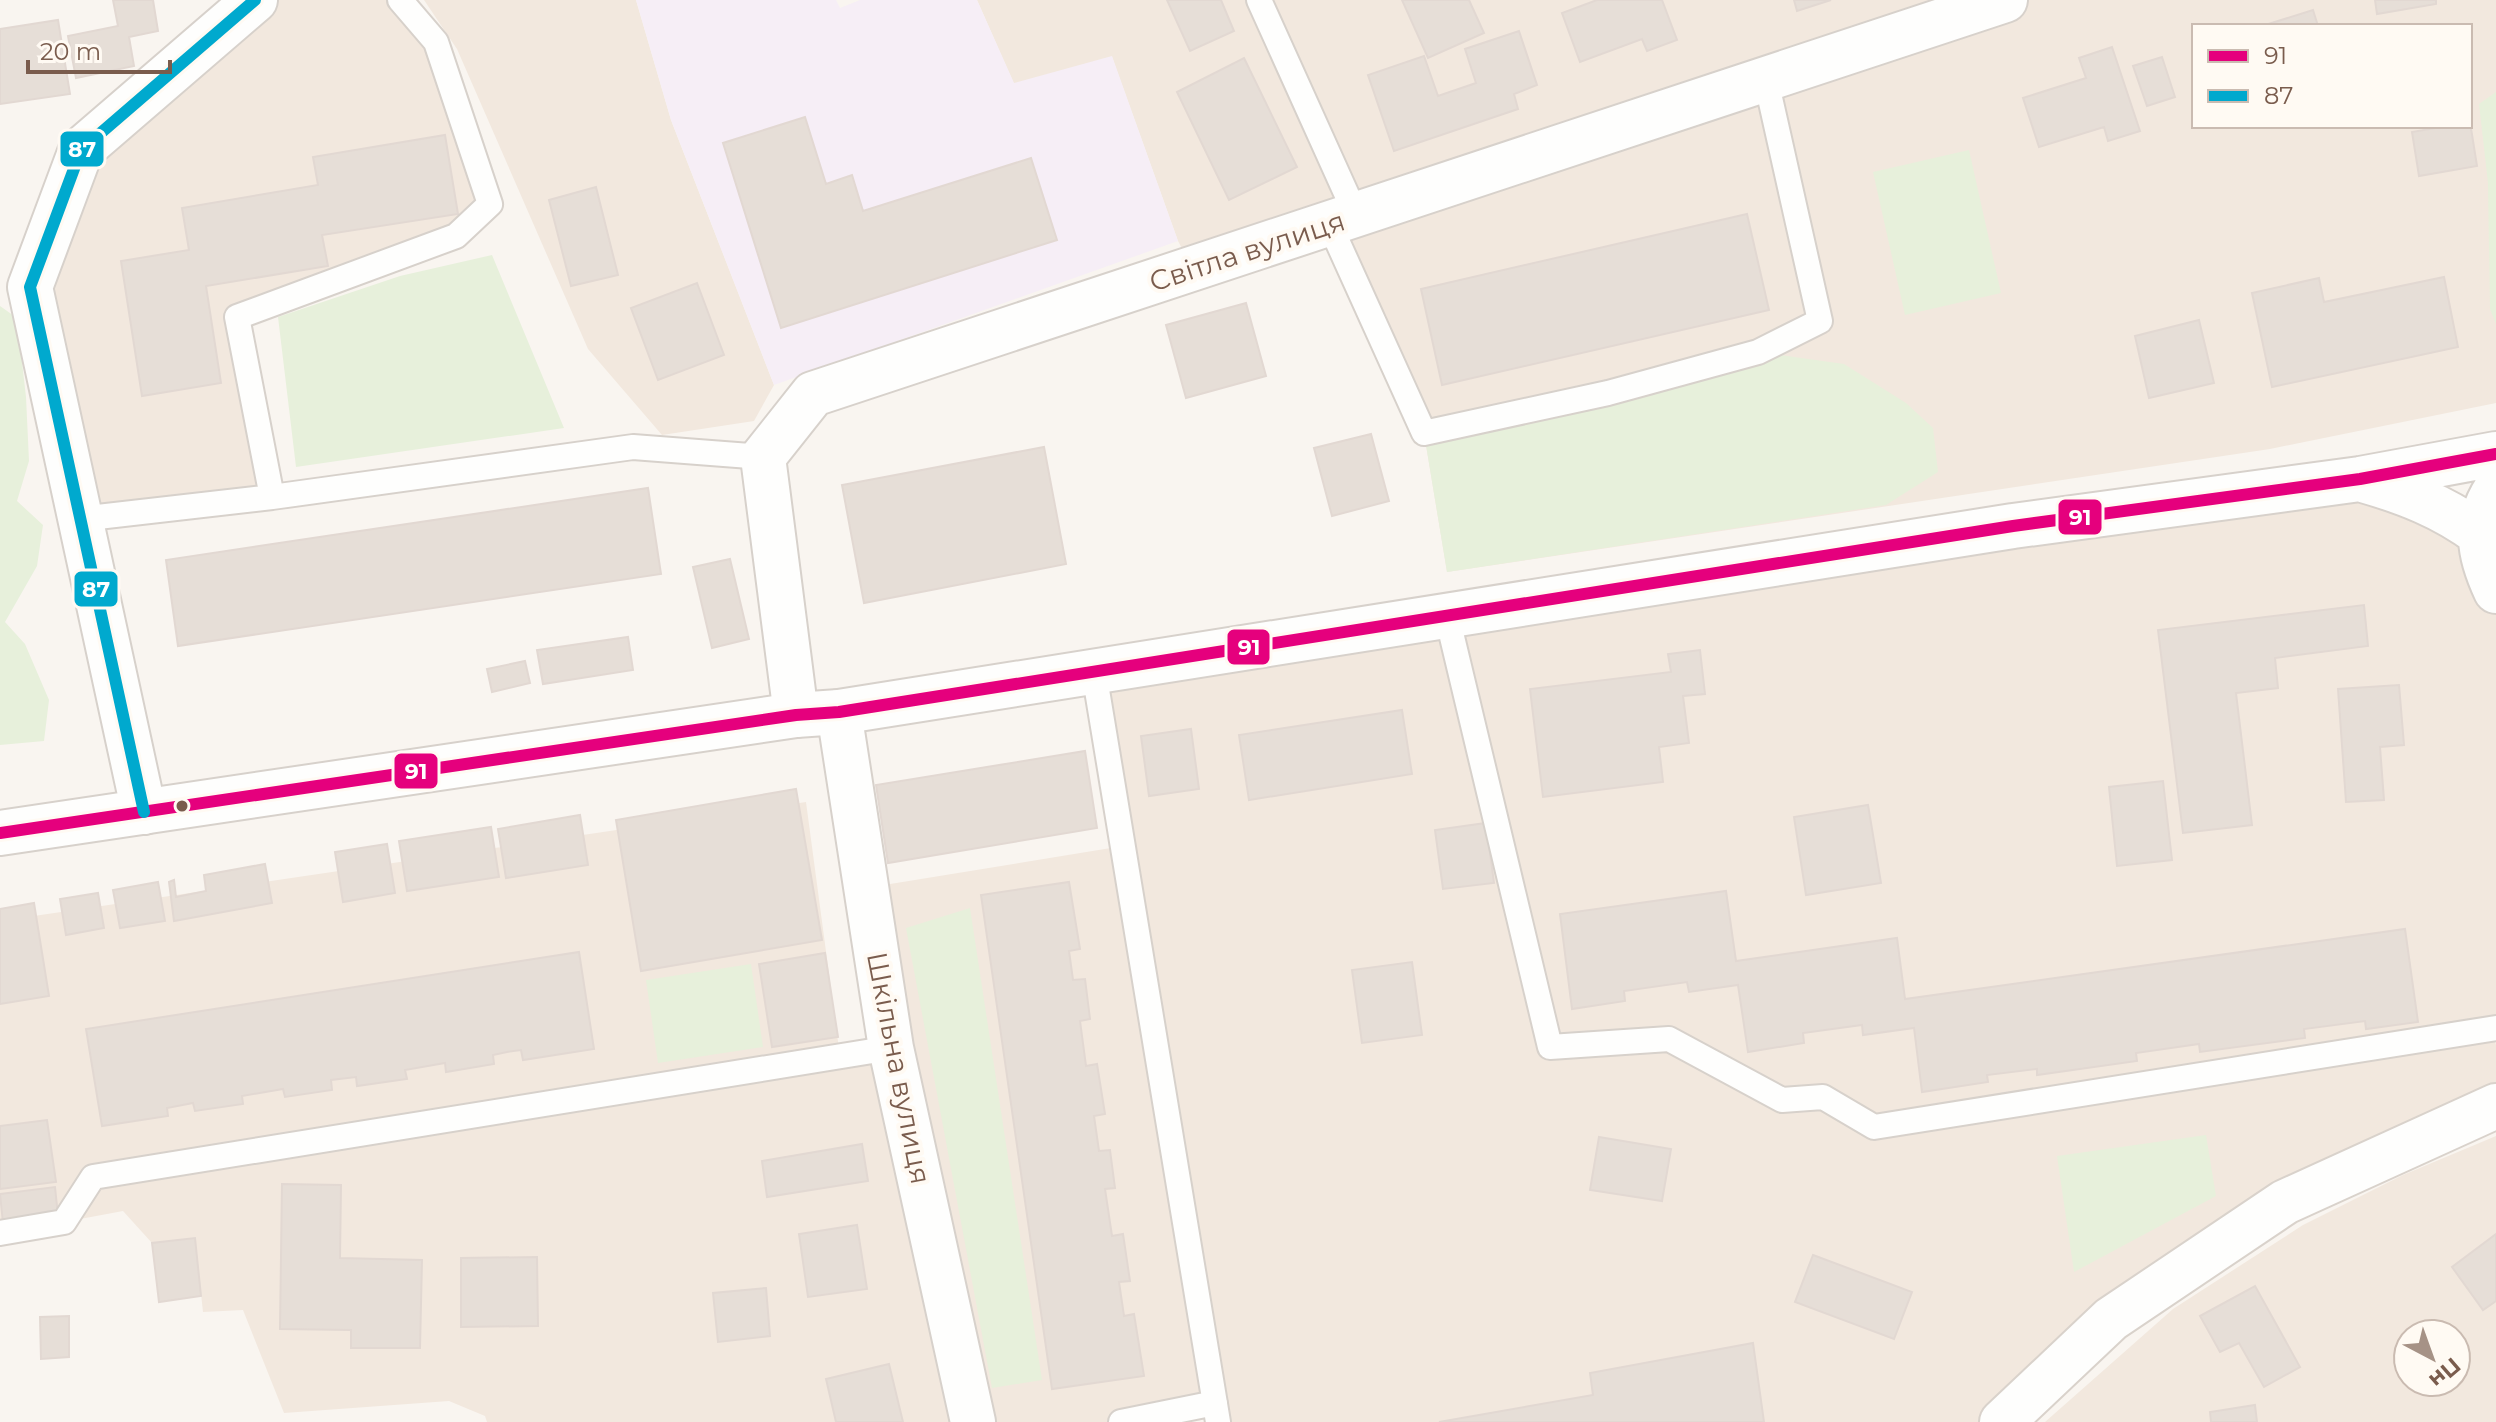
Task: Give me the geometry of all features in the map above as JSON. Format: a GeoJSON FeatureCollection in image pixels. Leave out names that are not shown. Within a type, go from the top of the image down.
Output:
{"type":"FeatureCollection","features":[{"type":"Feature","properties":{"kind":"street"},"geometry":{"type":"LineString","coordinates":[[144,812],[30,287],[81,150],[255,0]]}},
{"type":"Feature","properties":{"kind":"street","name":"Світла вулиця"},"geometry":{"type":"LineString","coordinates":[[763,457],[813,394],[2005,0]]}},
{"type":"Feature","properties":{"kind":"street"},"geometry":{"type":"LineString","coordinates":[[0,833],[796,715],[839,712],[2013,526],[2360,479],[2496,454]]}},
{"type":"Feature","properties":{"kind":"street"},"geometry":{"type":"LineString","coordinates":[[763,457],[796,715]]}},
{"type":"Feature","properties":{"kind":"street"},"geometry":{"type":"LineString","coordinates":[[2360,479],[2426,501],[2457,517],[2480,534]]}},
{"type":"Feature","properties":{"kind":"street"},"geometry":{"type":"LineString","coordinates":[[2496,489],[2488,502],[2480,534],[2484,565],[2496,591]]}},
{"type":"Feature","properties":{"kind":"street","name":"Шкільна вулиця"},"geometry":{"type":"LineString","coordinates":[[839,712],[891,1048],[973,1422]]}},
{"type":"Feature","properties":{"kind":"street"},"geometry":{"type":"LineString","coordinates":[[2002,1422],[2111,1319],[2285,1202],[2496,1106]]}},
{"type":"Feature","properties":{"kind":"lane"},"geometry":{"type":"LineString","coordinates":[[272,497],[237,317],[456,236],[490,204],[436,42],[400,0]]}},
{"type":"Feature","properties":{"kind":"lane"},"geometry":{"type":"LineString","coordinates":[[1259,0],[1424,433],[1608,393],[1758,352],[1820,321],[1766,80]]}},
{"type":"Feature","properties":{"kind":"lane"},"geometry":{"type":"LineString","coordinates":[[80,519],[272,497],[633,447],[763,457]]}},
{"type":"Feature","properties":{"kind":"lane"},"geometry":{"type":"LineString","coordinates":[[1447,616],[1550,1047],[1669,1039],[1782,1100],[1823,1097],[1874,1127],[2496,1028]]}},
{"type":"Feature","properties":{"kind":"lane"},"geometry":{"type":"LineString","coordinates":[[1094,672],[1216,1413],[1121,1422]]}},
{"type":"Feature","properties":{"kind":"lane"},"geometry":{"type":"LineString","coordinates":[[0,1233],[64,1222],[93,1177],[891,1048]]}},
{"type":"Feature","properties":{"kind":"shaded area"},"geometry":{"type":"Polygon","coordinates":[[[255,0],[400,0],[436,42],[490,204],[456,236],[237,317],[272,497],[80,519],[30,287],[81,150],[255,0]]]}},
{"type":"Feature","properties":{"kind":"shaded area"},"geometry":{"type":"Polygon","coordinates":[[[424,0],[636,0],[671,120],[774,385],[754,421],[662,435],[588,349],[457,49],[424,0]]]}},
{"type":"Feature","properties":{"kind":"shaded area"},"geometry":{"type":"Polygon","coordinates":[[[636,0],[836,0],[840,8],[860,0],[977,0],[1014,83],[1112,56],[1178,241],[774,385],[671,120],[636,0]]]}},
{"type":"Feature","properties":{"kind":"shaded area"},"geometry":{"type":"Polygon","coordinates":[[[977,0],[2496,0],[2496,403],[2270,449],[1447,572],[1424,433],[1329,223],[1193,269],[1178,241],[1112,57],[1014,84],[977,0]]]}},
{"type":"Feature","properties":{"kind":"shaded area"},"geometry":{"type":"Polygon","coordinates":[[[2360,479],[2426,501],[2496,591],[2496,1028],[2492,1030],[2496,1045],[2496,1106],[2285,1202],[2002,1422],[1218,1422],[1215,1404],[1121,1422],[973,1422],[884,885],[1123,846],[1094,672],[2360,479]]]}},
{"type":"Feature","properties":{"kind":"shaded area"},"geometry":{"type":"Polygon","coordinates":[[[806,802],[840,1056],[873,1051],[951,1422],[487,1422],[485,1416],[449,1401],[284,1413],[243,1310],[203,1312],[195,1238],[152,1243],[123,1211],[0,1234],[0,921],[806,802]]]}},
{"type":"Feature","properties":{"kind":"shaded area"},"geometry":{"type":"Polygon","coordinates":[[[2496,1136],[2496,1422],[2045,1422],[2173,1309],[2303,1225],[2403,1175],[2496,1136]]]}},
{"type":"Feature","properties":{"kind":"green space"},"geometry":{"type":"Polygon","coordinates":[[[2496,92],[2496,324],[2490,309],[2488,183],[2479,104],[2496,92]]]}},
{"type":"Feature","properties":{"kind":"green space"},"geometry":{"type":"Polygon","coordinates":[[[1969,150],[2001,293],[1905,315],[1873,172],[1969,150]]]}},
{"type":"Feature","properties":{"kind":"green space"},"geometry":{"type":"Polygon","coordinates":[[[492,255],[564,428],[296,467],[278,317],[400,276],[492,255]]]}},
{"type":"Feature","properties":{"kind":"green space"},"geometry":{"type":"Polygon","coordinates":[[[0,306],[17,318],[26,397],[29,461],[17,501],[43,525],[37,566],[5,622],[25,644],[49,700],[44,741],[0,745],[0,306]]]}},
{"type":"Feature","properties":{"kind":"green space"},"geometry":{"type":"Polygon","coordinates":[[[1758,352],[1844,364],[1906,403],[1933,428],[1938,472],[1886,505],[1447,572],[1424,433],[1758,352]]]}},
{"type":"Feature","properties":{"kind":"green space"},"geometry":{"type":"Polygon","coordinates":[[[970,908],[1042,1380],[992,1388],[906,928],[970,908]]]}},
{"type":"Feature","properties":{"kind":"green space"},"geometry":{"type":"Polygon","coordinates":[[[751,964],[763,1047],[658,1063],[646,980],[751,964]]]}},
{"type":"Feature","properties":{"kind":"green space"},"geometry":{"type":"Polygon","coordinates":[[[2206,1135],[2216,1196],[2074,1272],[2057,1156],[2206,1135]]]}},
{"type":"Feature","properties":{"kind":"building"},"geometry":{"type":"Polygon","coordinates":[[[113,0],[153,0],[158,31],[129,37],[134,66],[76,78],[68,36],[118,26],[113,0]]]}},
{"type":"Feature","properties":{"kind":"building"},"geometry":{"type":"Polygon","coordinates":[[[1167,0],[1221,0],[1234,31],[1190,51],[1167,0]]]}},
{"type":"Feature","properties":{"kind":"building"},"geometry":{"type":"Polygon","coordinates":[[[1402,0],[1469,0],[1484,33],[1428,58],[1402,0]]]}},
{"type":"Feature","properties":{"kind":"building"},"geometry":{"type":"Polygon","coordinates":[[[1597,0],[1662,0],[1677,40],[1647,51],[1642,39],[1580,62],[1562,13],[1597,0]]]}},
{"type":"Feature","properties":{"kind":"building"},"geometry":{"type":"Polygon","coordinates":[[[1794,0],[1831,0],[1797,11],[1794,0]]]}},
{"type":"Feature","properties":{"kind":"building"},"geometry":{"type":"Polygon","coordinates":[[[2375,0],[2436,0],[2436,4],[2377,14],[2375,0]]]}},
{"type":"Feature","properties":{"kind":"building"},"geometry":{"type":"Polygon","coordinates":[[[2313,10],[2317,24],[2268,24],[2313,10]]]}},
{"type":"Feature","properties":{"kind":"building"},"geometry":{"type":"Polygon","coordinates":[[[58,20],[70,94],[0,104],[0,29],[58,20]]]}},
{"type":"Feature","properties":{"kind":"building"},"geometry":{"type":"Polygon","coordinates":[[[1519,31],[1537,85],[1514,94],[1518,109],[1394,151],[1368,75],[1424,56],[1438,96],[1476,83],[1465,49],[1519,31]]]}},
{"type":"Feature","properties":{"kind":"building"},"geometry":{"type":"Polygon","coordinates":[[[2112,47],[2140,131],[2108,141],[2104,127],[2039,147],[2023,98],[2086,78],[2079,58],[2112,47]]]}},
{"type":"Feature","properties":{"kind":"building"},"geometry":{"type":"Polygon","coordinates":[[[2162,57],[2175,97],[2147,106],[2133,66],[2162,57]]]}},
{"type":"Feature","properties":{"kind":"building"},"geometry":{"type":"Polygon","coordinates":[[[1244,58],[1297,167],[1229,200],[1177,92],[1244,58]]]}},
{"type":"Feature","properties":{"kind":"building"},"geometry":{"type":"Polygon","coordinates":[[[805,117],[826,184],[852,175],[863,211],[1031,158],[1057,240],[781,328],[723,143],[805,117]]]}},
{"type":"Feature","properties":{"kind":"building"},"geometry":{"type":"Polygon","coordinates":[[[2435,128],[2471,128],[2477,166],[2419,176],[2412,132],[2435,128]]]}},
{"type":"Feature","properties":{"kind":"building"},"geometry":{"type":"Polygon","coordinates":[[[445,135],[458,214],[322,235],[328,266],[206,286],[221,383],[142,396],[121,261],[189,250],[182,208],[318,185],[313,157],[445,135]]]}},
{"type":"Feature","properties":{"kind":"building"},"geometry":{"type":"Polygon","coordinates":[[[596,187],[618,275],[571,286],[549,200],[596,187]]]}},
{"type":"Feature","properties":{"kind":"building"},"geometry":{"type":"Polygon","coordinates":[[[1747,214],[1769,310],[1442,385],[1421,289],[1747,214]]]}},
{"type":"Feature","properties":{"kind":"building"},"geometry":{"type":"Polygon","coordinates":[[[2444,277],[2458,347],[2272,387],[2252,293],[2319,278],[2324,302],[2444,277]]]}},
{"type":"Feature","properties":{"kind":"building"},"geometry":{"type":"Polygon","coordinates":[[[697,283],[724,355],[658,380],[631,308],[697,283]]]}},
{"type":"Feature","properties":{"kind":"building"},"geometry":{"type":"Polygon","coordinates":[[[1246,303],[1266,376],[1186,398],[1166,325],[1246,303]]]}},
{"type":"Feature","properties":{"kind":"building"},"geometry":{"type":"Polygon","coordinates":[[[2199,320],[2214,383],[2149,398],[2135,336],[2199,320]]]}},
{"type":"Feature","properties":{"kind":"building"},"geometry":{"type":"Polygon","coordinates":[[[1371,434],[1389,501],[1332,516],[1314,448],[1371,434]]]}},
{"type":"Feature","properties":{"kind":"building"},"geometry":{"type":"Polygon","coordinates":[[[1044,447],[1066,564],[864,603],[842,485],[1044,447]]]}},
{"type":"Feature","properties":{"kind":"building"},"geometry":{"type":"Polygon","coordinates":[[[648,488],[661,574],[178,646],[166,560],[648,488]]]}},
{"type":"Feature","properties":{"kind":"building"},"geometry":{"type":"Polygon","coordinates":[[[730,559],[749,639],[712,648],[693,567],[730,559]]]}},
{"type":"Feature","properties":{"kind":"building"},"geometry":{"type":"Polygon","coordinates":[[[2364,605],[2368,646],[2275,658],[2278,688],[2236,693],[2252,825],[2183,833],[2158,630],[2364,605]]]}},
{"type":"Feature","properties":{"kind":"building"},"geometry":{"type":"Polygon","coordinates":[[[628,637],[633,670],[543,684],[537,650],[628,637]]]}},
{"type":"Feature","properties":{"kind":"building"},"geometry":{"type":"Polygon","coordinates":[[[1700,650],[1705,694],[1683,696],[1689,743],[1659,747],[1663,782],[1543,797],[1530,689],[1671,672],[1668,654],[1700,650]]]}},
{"type":"Feature","properties":{"kind":"building"},"geometry":{"type":"Polygon","coordinates":[[[525,661],[530,683],[492,692],[487,669],[525,661]]]}},
{"type":"Feature","properties":{"kind":"building"},"geometry":{"type":"Polygon","coordinates":[[[2399,685],[2404,745],[2380,747],[2384,800],[2346,802],[2338,689],[2399,685]]]}},
{"type":"Feature","properties":{"kind":"building"},"geometry":{"type":"Polygon","coordinates":[[[1402,710],[1412,774],[1249,800],[1239,735],[1402,710]]]}},
{"type":"Feature","properties":{"kind":"building"},"geometry":{"type":"Polygon","coordinates":[[[1191,729],[1199,789],[1149,796],[1141,736],[1191,729]]]}},
{"type":"Feature","properties":{"kind":"building"},"geometry":{"type":"Polygon","coordinates":[[[1085,751],[1097,828],[888,863],[876,785],[1085,751]]]}},
{"type":"Feature","properties":{"kind":"building"},"geometry":{"type":"Polygon","coordinates":[[[2163,781],[2172,860],[2117,866],[2109,787],[2163,781]]]}},
{"type":"Feature","properties":{"kind":"building"},"geometry":{"type":"Polygon","coordinates":[[[796,789],[822,940],[641,971],[616,820],[796,789]]]}},
{"type":"Feature","properties":{"kind":"building"},"geometry":{"type":"Polygon","coordinates":[[[1868,805],[1881,883],[1806,895],[1794,817],[1868,805]]]}},
{"type":"Feature","properties":{"kind":"building"},"geometry":{"type":"Polygon","coordinates":[[[580,815],[588,865],[506,878],[498,829],[580,815]]]}},
{"type":"Feature","properties":{"kind":"building"},"geometry":{"type":"Polygon","coordinates":[[[1486,823],[1494,883],[1443,889],[1435,830],[1486,823]]]}},
{"type":"Feature","properties":{"kind":"building"},"geometry":{"type":"Polygon","coordinates":[[[491,827],[499,877],[407,891],[399,841],[491,827]]]}},
{"type":"Feature","properties":{"kind":"building"},"geometry":{"type":"Polygon","coordinates":[[[387,844],[395,893],[343,902],[335,852],[387,844]]]}},
{"type":"Feature","properties":{"kind":"building"},"geometry":{"type":"Polygon","coordinates":[[[265,864],[272,903],[174,921],[169,882],[174,880],[176,897],[206,891],[204,875],[265,864]]]}},
{"type":"Feature","properties":{"kind":"building"},"geometry":{"type":"Polygon","coordinates":[[[158,882],[165,921],[120,928],[113,890],[158,882]]]}},
{"type":"Feature","properties":{"kind":"building"},"geometry":{"type":"Polygon","coordinates":[[[1069,882],[1080,949],[1069,951],[1073,980],[1085,979],[1090,1019],[1080,1021],[1086,1066],[1097,1064],[1105,1114],[1094,1116],[1099,1151],[1110,1150],[1115,1188],[1105,1189],[1112,1236],[1123,1234],[1130,1281],[1119,1282],[1124,1316],[1134,1314],[1144,1376],[1052,1389],[981,895],[1069,882]]]}},
{"type":"Feature","properties":{"kind":"building"},"geometry":{"type":"Polygon","coordinates":[[[1726,891],[1736,961],[1897,938],[1905,999],[2405,929],[2418,1022],[2366,1029],[2365,1021],[2304,1029],[2305,1038],[2200,1052],[2199,1044],[2136,1053],[2137,1061],[2037,1075],[2037,1069],[1987,1075],[1988,1082],[1922,1092],[1914,1028],[1863,1035],[1862,1025],[1803,1033],[1804,1043],[1748,1052],[1738,985],[1689,992],[1687,982],[1624,991],[1625,1001],[1572,1009],[1560,914],[1726,891]]]}},
{"type":"Feature","properties":{"kind":"building"},"geometry":{"type":"Polygon","coordinates":[[[98,893],[104,928],[66,935],[60,899],[98,893]]]}},
{"type":"Feature","properties":{"kind":"building"},"geometry":{"type":"Polygon","coordinates":[[[34,903],[49,996],[0,1004],[0,909],[34,903]]]}},
{"type":"Feature","properties":{"kind":"building"},"geometry":{"type":"Polygon","coordinates":[[[579,952],[594,1049],[523,1060],[521,1050],[507,1052],[493,1055],[494,1064],[446,1072],[445,1063],[405,1070],[407,1079],[357,1086],[356,1077],[331,1080],[332,1090],[285,1097],[283,1089],[242,1096],[243,1104],[195,1111],[193,1103],[167,1108],[168,1116],[102,1126],[86,1029],[579,952]]]}},
{"type":"Feature","properties":{"kind":"building"},"geometry":{"type":"Polygon","coordinates":[[[825,953],[838,1037],[772,1047],[759,964],[825,953]]]}},
{"type":"Feature","properties":{"kind":"building"},"geometry":{"type":"Polygon","coordinates":[[[1412,962],[1422,1035],[1362,1043],[1352,970],[1412,962]]]}},
{"type":"Feature","properties":{"kind":"building"},"geometry":{"type":"Polygon","coordinates":[[[47,1120],[56,1182],[0,1189],[0,1126],[47,1120]]]}},
{"type":"Feature","properties":{"kind":"building"},"geometry":{"type":"Polygon","coordinates":[[[1599,1137],[1671,1149],[1662,1201],[1590,1190],[1599,1137]]]}},
{"type":"Feature","properties":{"kind":"building"},"geometry":{"type":"Polygon","coordinates":[[[862,1144],[868,1181],[767,1197],[762,1161],[862,1144]]]}},
{"type":"Feature","properties":{"kind":"building"},"geometry":{"type":"Polygon","coordinates":[[[282,1184],[341,1185],[340,1258],[422,1260],[420,1348],[351,1348],[351,1330],[280,1329],[282,1184]]]}},
{"type":"Feature","properties":{"kind":"building"},"geometry":{"type":"Polygon","coordinates":[[[55,1187],[58,1216],[3,1223],[0,1194],[55,1187]]]}},
{"type":"Feature","properties":{"kind":"building"},"geometry":{"type":"Polygon","coordinates":[[[857,1225],[867,1289],[808,1297],[799,1234],[857,1225]]]}},
{"type":"Feature","properties":{"kind":"building"},"geometry":{"type":"Polygon","coordinates":[[[2496,1234],[2496,1301],[2483,1310],[2452,1267],[2496,1234]]]}},
{"type":"Feature","properties":{"kind":"building"},"geometry":{"type":"Polygon","coordinates":[[[195,1238],[201,1296],[159,1302],[152,1243],[195,1238]]]}},
{"type":"Feature","properties":{"kind":"building"},"geometry":{"type":"Polygon","coordinates":[[[1813,1255],[1912,1292],[1894,1339],[1795,1302],[1813,1255]]]}},
{"type":"Feature","properties":{"kind":"building"},"geometry":{"type":"Polygon","coordinates":[[[537,1257],[538,1326],[461,1327],[461,1258],[537,1257]]]}},
{"type":"Feature","properties":{"kind":"building"},"geometry":{"type":"Polygon","coordinates":[[[2255,1286],[2300,1367],[2264,1387],[2239,1343],[2220,1352],[2200,1316],[2255,1286]]]}},
{"type":"Feature","properties":{"kind":"building"},"geometry":{"type":"Polygon","coordinates":[[[766,1288],[770,1336],[718,1342],[713,1293],[766,1288]]]}},
{"type":"Feature","properties":{"kind":"building"},"geometry":{"type":"Polygon","coordinates":[[[69,1316],[69,1357],[41,1359],[40,1317],[69,1316]]]}},
{"type":"Feature","properties":{"kind":"building"},"geometry":{"type":"Polygon","coordinates":[[[1753,1343],[1764,1422],[1439,1422],[1593,1395],[1590,1373],[1753,1343]]]}},
{"type":"Feature","properties":{"kind":"building"},"geometry":{"type":"Polygon","coordinates":[[[889,1364],[903,1422],[836,1422],[826,1379],[889,1364]]]}},
{"type":"Feature","properties":{"kind":"building"},"geometry":{"type":"Polygon","coordinates":[[[2255,1405],[2257,1422],[2211,1422],[2210,1412],[2255,1405]]]}},
{"type":"Feature","properties":{"kind":"transit line","name":"87"},"geometry":{"type":"LineString","coordinates":[[144,812],[30,287],[81,150],[255,0]]}},
{"type":"Feature","properties":{"kind":"transit line","name":"91"},"geometry":{"type":"LineString","coordinates":[[0,833],[796,715],[839,712],[2013,526],[2360,479],[2496,454]]}}]}
